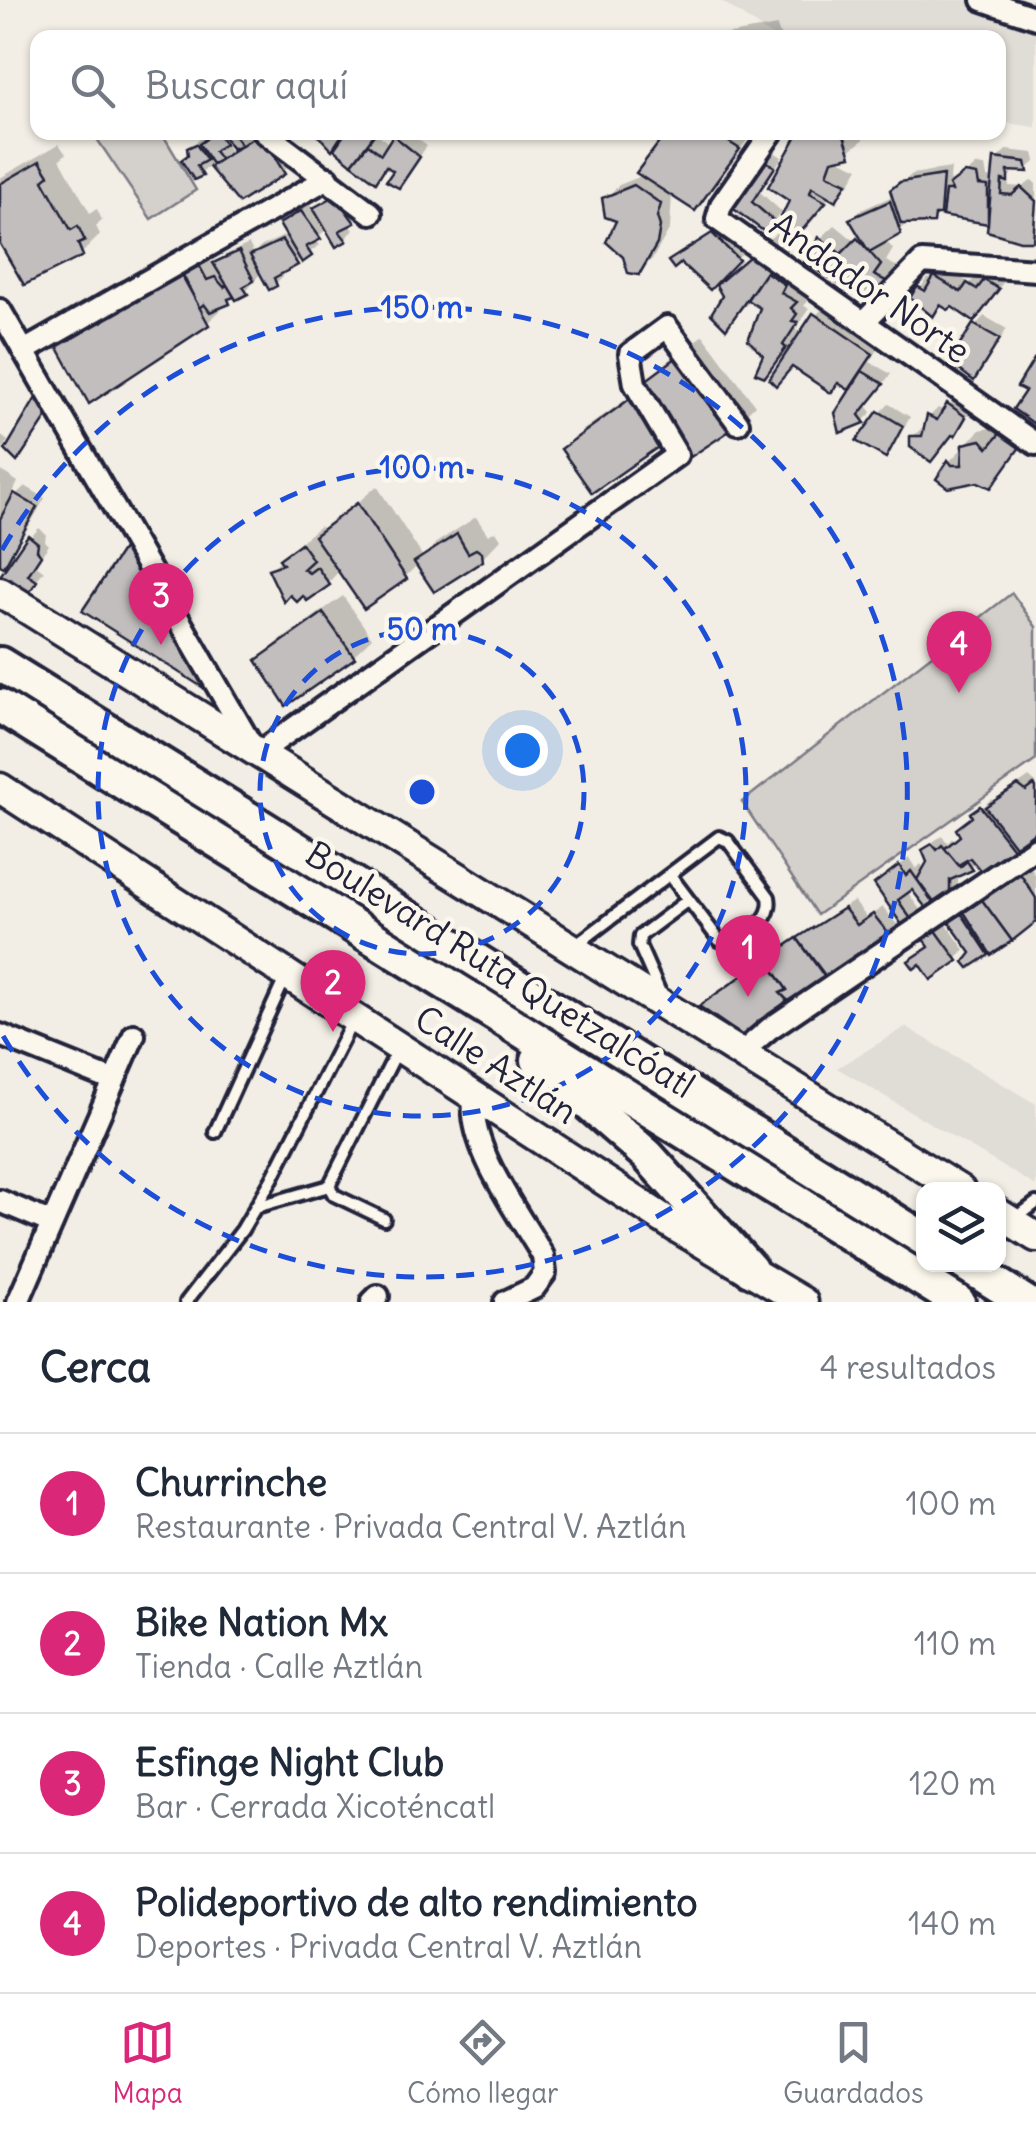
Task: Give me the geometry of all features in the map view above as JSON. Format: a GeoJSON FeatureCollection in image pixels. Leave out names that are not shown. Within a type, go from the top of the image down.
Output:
{"type":"FeatureCollection","features":[{"type":"Feature","properties":{"kind":"main road","name":"Boulevard Ruta Quetzalcóatl"},"geometry":{"type":"LineString","coordinates":[[0,592],[947,1182]]}},
{"type":"Feature","properties":{"kind":"main road"},"geometry":{"type":"LineString","coordinates":[[0,664],[916,1234]]}},
{"type":"Feature","properties":{"kind":"main road","name":"Boulevard Ruta Quetzalcóatl"},"geometry":{"type":"LineString","coordinates":[[0,706],[958,1302]]}},
{"type":"Feature","properties":{"kind":"main road","name":"Calle Aztlán"},"geometry":{"type":"LineString","coordinates":[[2,798],[355,1017],[679,1229],[803,1302]]}},
{"type":"Feature","properties":{"kind":"main road"},"geometry":{"type":"LineString","coordinates":[[521,1030],[538,1060],[647,1155],[750,1269]]}},
{"type":"Feature","properties":{"kind":"main road"},"geometry":{"type":"LineString","coordinates":[[1006,1219],[1036,1237]]}},
{"type":"Feature","properties":{"kind":"main road"},"geometry":{"type":"LineString","coordinates":[[978,1272],[1024,1300]]}},
{"type":"Feature","properties":{"kind":"street"},"geometry":{"type":"LineString","coordinates":[[983,0],[1036,18]]}},
{"type":"Feature","properties":{"kind":"street"},"geometry":{"type":"LineString","coordinates":[[275,140],[371,213]]}},
{"type":"Feature","properties":{"kind":"street","name":"Andador Norte"},"geometry":{"type":"LineString","coordinates":[[766,140],[721,204],[717,218],[1036,444]]}},
{"type":"Feature","properties":{"kind":"street"},"geometry":{"type":"LineString","coordinates":[[24,351],[328,178]]}},
{"type":"Feature","properties":{"kind":"street"},"geometry":{"type":"LineString","coordinates":[[864,322],[922,262],[1036,270]]}},
{"type":"Feature","properties":{"kind":"street"},"geometry":{"type":"LineString","coordinates":[[0,310],[257,752],[678,455],[635,384],[630,354],[668,327],[738,423]]}},
{"type":"Feature","properties":{"kind":"street"},"geometry":{"type":"LineString","coordinates":[[741,1053],[769,1029],[1036,848]]}},
{"type":"Feature","properties":{"kind":"street"},"geometry":{"type":"LineString","coordinates":[[18,1302],[134,1035]]}},
{"type":"Feature","properties":{"kind":"street"},"geometry":{"type":"LineString","coordinates":[[0,1036],[114,1082]]}},
{"type":"Feature","properties":{"kind":"street"},"geometry":{"type":"LineString","coordinates":[[474,1096],[478,1141],[544,1256],[545,1273],[534,1288],[505,1302]]}},
{"type":"Feature","properties":{"kind":"street"},"geometry":{"type":"LineString","coordinates":[[0,1202],[52,1223]]}},
{"type":"Feature","properties":{"kind":"lane"},"geometry":{"type":"LineString","coordinates":[[572,948],[719,837],[724,837],[769,897],[771,908],[768,916],[731,943],[724,942],[670,875]]}},
{"type":"Feature","properties":{"kind":"lane"},"geometry":{"type":"LineString","coordinates":[[667,1007],[638,945],[640,936],[688,900]]}},
{"type":"Feature","properties":{"kind":"lane"},"geometry":{"type":"LineString","coordinates":[[215,1132],[287,974]]}},
{"type":"Feature","properties":{"kind":"lane"},"geometry":{"type":"LineString","coordinates":[[186,1302],[256,1207],[355,1017]]}},
{"type":"Feature","properties":{"kind":"lane"},"geometry":{"type":"LineString","coordinates":[[256,1207],[328,1186],[400,1046]]}},
{"type":"Feature","properties":{"kind":"lane"},"geometry":{"type":"LineString","coordinates":[[328,1186],[334,1195],[384,1219]]}},
{"type":"Feature","properties":{"kind":"lane"},"geometry":{"type":"LineString","coordinates":[[1006,1218],[1036,1203]]}},
{"type":"Feature","properties":{"kind":"shaded area"},"geometry":{"type":"Polygon","coordinates":[[[720,0],[1036,0],[1036,127],[1006,123],[1006,30],[763,30],[720,0]]]}},
{"type":"Feature","properties":{"kind":"shaded area"},"geometry":{"type":"Polygon","coordinates":[[[98,140],[166,140],[196,190],[151,219],[98,140]]]}},
{"type":"Feature","properties":{"kind":"shaded area"},"geometry":{"type":"Polygon","coordinates":[[[1012,593],[1036,627],[1036,760],[817,915],[742,802],[1012,593]]]}},
{"type":"Feature","properties":{"kind":"shaded area"},"geometry":{"type":"Polygon","coordinates":[[[906,1027],[1036,1104],[1036,1186],[837,1068],[906,1027]]]}},
{"type":"Feature","properties":{"kind":"building"},"geometry":{"type":"Polygon","coordinates":[[[222,140],[225,144],[214,151],[221,160],[212,164],[199,144],[222,140]]]}},
{"type":"Feature","properties":{"kind":"building"},"geometry":{"type":"Polygon","coordinates":[[[226,140],[238,140],[241,145],[232,149],[226,140]]]}},
{"type":"Feature","properties":{"kind":"building"},"geometry":{"type":"Polygon","coordinates":[[[250,140],[264,140],[285,174],[239,203],[209,167],[250,140]]]}},
{"type":"Feature","properties":{"kind":"building"},"geometry":{"type":"Polygon","coordinates":[[[323,140],[339,140],[332,150],[323,140]]]}},
{"type":"Feature","properties":{"kind":"building"},"geometry":{"type":"Polygon","coordinates":[[[340,140],[370,140],[352,164],[334,149],[340,140]]]}},
{"type":"Feature","properties":{"kind":"building"},"geometry":{"type":"Polygon","coordinates":[[[390,140],[399,140],[420,157],[399,188],[386,181],[393,171],[386,166],[376,182],[352,164],[368,144],[381,154],[390,140]]]}},
{"type":"Feature","properties":{"kind":"building"},"geometry":{"type":"Polygon","coordinates":[[[661,140],[731,140],[740,149],[695,211],[636,173],[661,140]]]}},
{"type":"Feature","properties":{"kind":"building"},"geometry":{"type":"Polygon","coordinates":[[[794,140],[846,140],[851,156],[832,160],[827,174],[847,183],[836,201],[812,187],[810,193],[826,202],[799,234],[779,221],[789,201],[768,187],[794,140]]]}},
{"type":"Feature","properties":{"kind":"building"},"geometry":{"type":"Polygon","coordinates":[[[196,144],[207,160],[197,166],[203,176],[194,180],[181,160],[188,155],[187,148],[196,144]]]}},
{"type":"Feature","properties":{"kind":"building"},"geometry":{"type":"Polygon","coordinates":[[[994,158],[1026,162],[1028,172],[1008,171],[1008,182],[1002,180],[1001,194],[1012,195],[1021,187],[1036,201],[1033,241],[987,231],[994,158]]]}},
{"type":"Feature","properties":{"kind":"building"},"geometry":{"type":"Polygon","coordinates":[[[763,159],[775,167],[752,202],[775,222],[766,233],[731,207],[763,159]]]}},
{"type":"Feature","properties":{"kind":"building"},"geometry":{"type":"Polygon","coordinates":[[[40,161],[49,175],[43,180],[71,230],[78,226],[85,241],[78,244],[83,256],[24,285],[0,244],[0,184],[40,161]]]}},
{"type":"Feature","properties":{"kind":"building"},"geometry":{"type":"Polygon","coordinates":[[[965,173],[977,175],[979,185],[988,186],[988,224],[942,216],[945,191],[952,191],[949,185],[965,173]]]}},
{"type":"Feature","properties":{"kind":"building"},"geometry":{"type":"Polygon","coordinates":[[[943,175],[940,215],[935,215],[934,223],[901,224],[890,190],[900,182],[943,175]]]}},
{"type":"Feature","properties":{"kind":"building"},"geometry":{"type":"Polygon","coordinates":[[[634,185],[661,204],[657,244],[639,275],[628,273],[623,257],[606,242],[616,221],[605,217],[602,198],[634,185]]]}},
{"type":"Feature","properties":{"kind":"building"},"geometry":{"type":"Polygon","coordinates":[[[335,196],[355,223],[339,231],[347,241],[336,247],[313,208],[335,196]]]}},
{"type":"Feature","properties":{"kind":"building"},"geometry":{"type":"Polygon","coordinates":[[[890,201],[901,234],[869,252],[849,219],[890,201]]]}},
{"type":"Feature","properties":{"kind":"building"},"geometry":{"type":"Polygon","coordinates":[[[301,211],[321,239],[306,247],[312,256],[302,263],[279,224],[301,211]]]}},
{"type":"Feature","properties":{"kind":"building"},"geometry":{"type":"Polygon","coordinates":[[[712,233],[739,260],[710,290],[681,263],[674,269],[668,261],[712,233]]]}},
{"type":"Feature","properties":{"kind":"building"},"geometry":{"type":"Polygon","coordinates":[[[819,237],[841,254],[857,238],[881,265],[874,275],[886,281],[869,302],[804,262],[819,237]]]}},
{"type":"Feature","properties":{"kind":"building"},"geometry":{"type":"Polygon","coordinates":[[[282,240],[298,265],[274,278],[277,286],[269,290],[250,255],[282,240]]]}},
{"type":"Feature","properties":{"kind":"building"},"geometry":{"type":"Polygon","coordinates":[[[239,251],[254,281],[243,287],[248,294],[236,300],[213,263],[239,251]]]}},
{"type":"Feature","properties":{"kind":"building"},"geometry":{"type":"Polygon","coordinates":[[[750,256],[769,268],[726,329],[711,314],[722,296],[716,285],[750,256]]]}},
{"type":"Feature","properties":{"kind":"building"},"geometry":{"type":"Polygon","coordinates":[[[199,265],[207,280],[215,277],[224,287],[227,285],[234,297],[228,299],[230,304],[210,312],[204,304],[199,308],[183,275],[199,265]]]}},
{"type":"Feature","properties":{"kind":"building"},"geometry":{"type":"Polygon","coordinates":[[[180,272],[209,325],[89,404],[57,346],[180,272]]]}},
{"type":"Feature","properties":{"kind":"building"},"geometry":{"type":"Polygon","coordinates":[[[766,272],[785,285],[781,293],[797,302],[791,308],[797,314],[792,321],[798,322],[783,345],[786,348],[765,377],[755,373],[763,355],[748,340],[760,308],[747,300],[766,272]]]}},
{"type":"Feature","properties":{"kind":"building"},"geometry":{"type":"Polygon","coordinates":[[[934,276],[961,292],[967,283],[977,289],[984,280],[999,289],[974,322],[952,307],[948,310],[940,305],[933,317],[910,298],[917,286],[925,291],[934,276]]]}},
{"type":"Feature","properties":{"kind":"building"},"geometry":{"type":"Polygon","coordinates":[[[813,313],[873,354],[849,390],[838,383],[831,393],[792,367],[776,386],[769,379],[813,313]]]}},
{"type":"Feature","properties":{"kind":"building"},"geometry":{"type":"Polygon","coordinates":[[[973,324],[1000,339],[974,381],[949,362],[973,324]]]}},
{"type":"Feature","properties":{"kind":"building"},"geometry":{"type":"Polygon","coordinates":[[[684,352],[737,426],[689,458],[645,381],[684,352]]]}},
{"type":"Feature","properties":{"kind":"building"},"geometry":{"type":"Polygon","coordinates":[[[1034,359],[1036,425],[1013,409],[1025,391],[1017,387],[1034,359]]]}},
{"type":"Feature","properties":{"kind":"building"},"geometry":{"type":"Polygon","coordinates":[[[862,371],[884,384],[859,415],[865,423],[840,433],[835,413],[862,371]]]}},
{"type":"Feature","properties":{"kind":"building"},"geometry":{"type":"Polygon","coordinates":[[[40,391],[51,411],[17,462],[5,450],[40,391]]]}},
{"type":"Feature","properties":{"kind":"building"},"geometry":{"type":"Polygon","coordinates":[[[631,398],[664,443],[592,493],[561,449],[631,398]]]}},
{"type":"Feature","properties":{"kind":"building"},"geometry":{"type":"Polygon","coordinates":[[[947,403],[966,417],[931,462],[910,447],[910,436],[922,436],[927,415],[937,420],[947,403]]]}},
{"type":"Feature","properties":{"kind":"building"},"geometry":{"type":"Polygon","coordinates":[[[878,411],[903,426],[886,458],[856,441],[878,411]]]}},
{"type":"Feature","properties":{"kind":"building"},"geometry":{"type":"Polygon","coordinates":[[[1002,431],[1020,447],[991,488],[978,482],[948,488],[936,479],[948,460],[952,465],[962,465],[963,444],[981,440],[988,448],[1002,431]]]}},
{"type":"Feature","properties":{"kind":"building"},"geometry":{"type":"Polygon","coordinates":[[[14,493],[37,507],[4,567],[0,565],[0,519],[14,493]]]}},
{"type":"Feature","properties":{"kind":"building"},"geometry":{"type":"Polygon","coordinates":[[[357,503],[407,579],[364,609],[314,536],[357,503]]]}},
{"type":"Feature","properties":{"kind":"building"},"geometry":{"type":"Polygon","coordinates":[[[457,534],[468,553],[476,549],[482,553],[483,561],[434,592],[414,562],[457,534]]]}},
{"type":"Feature","properties":{"kind":"building"},"geometry":{"type":"Polygon","coordinates":[[[28,535],[38,543],[41,555],[28,575],[37,581],[29,593],[0,576],[28,535]]]}},
{"type":"Feature","properties":{"kind":"building"},"geometry":{"type":"Polygon","coordinates":[[[127,543],[205,680],[202,687],[82,611],[127,543]]]}},
{"type":"Feature","properties":{"kind":"building"},"geometry":{"type":"Polygon","coordinates":[[[301,543],[313,560],[303,569],[309,573],[317,567],[330,585],[307,601],[303,596],[297,602],[290,595],[284,602],[268,569],[283,564],[279,559],[301,543]]]}},
{"type":"Feature","properties":{"kind":"building"},"geometry":{"type":"Polygon","coordinates":[[[323,613],[355,658],[286,706],[256,660],[323,613]]]}},
{"type":"Feature","properties":{"kind":"building"},"geometry":{"type":"Polygon","coordinates":[[[1018,785],[1026,791],[1036,787],[1036,831],[1015,846],[985,807],[1018,785]]]}},
{"type":"Feature","properties":{"kind":"building"},"geometry":{"type":"Polygon","coordinates":[[[980,806],[1018,855],[985,876],[970,858],[958,865],[944,849],[960,836],[956,829],[980,806]]]}},
{"type":"Feature","properties":{"kind":"building"},"geometry":{"type":"Polygon","coordinates":[[[932,844],[937,850],[942,845],[960,867],[967,861],[973,870],[950,880],[950,895],[936,905],[917,880],[927,862],[922,850],[932,844]]]}},
{"type":"Feature","properties":{"kind":"building"},"geometry":{"type":"Polygon","coordinates":[[[899,865],[906,876],[911,871],[934,904],[926,908],[912,890],[898,900],[915,925],[906,931],[874,884],[899,865]]]}},
{"type":"Feature","properties":{"kind":"building"},"geometry":{"type":"Polygon","coordinates":[[[1019,872],[1036,898],[1036,922],[1012,941],[982,900],[1019,872]]]}},
{"type":"Feature","properties":{"kind":"building"},"geometry":{"type":"Polygon","coordinates":[[[982,900],[1012,941],[991,955],[964,912],[982,900]]]}},
{"type":"Feature","properties":{"kind":"building"},"geometry":{"type":"Polygon","coordinates":[[[844,908],[857,925],[873,914],[892,938],[830,982],[797,938],[844,908]]]}},
{"type":"Feature","properties":{"kind":"building"},"geometry":{"type":"Polygon","coordinates":[[[962,914],[989,955],[969,968],[964,962],[971,953],[949,922],[962,914]]]}},
{"type":"Feature","properties":{"kind":"building"},"geometry":{"type":"Polygon","coordinates":[[[935,929],[958,961],[931,980],[920,964],[914,969],[908,961],[929,947],[923,937],[935,929]]]}},
{"type":"Feature","properties":{"kind":"building"},"geometry":{"type":"Polygon","coordinates":[[[797,938],[829,983],[791,1004],[780,993],[787,990],[766,959],[797,938]]]}},
{"type":"Feature","properties":{"kind":"building"},"geometry":{"type":"Polygon","coordinates":[[[766,959],[787,990],[780,993],[787,1000],[748,1040],[699,1006],[766,959]]]}},
{"type":"Feature","properties":{"kind":"place","name":"Esfinge Night Club"},"geometry":{"type":"Point","coordinates":[161,645]}},
{"type":"Feature","properties":{"kind":"place","name":"Polideportivo de alto rendimiento"},"geometry":{"type":"Point","coordinates":[959,693]}},
{"type":"Feature","properties":{"kind":"place","name":"Churrinche"},"geometry":{"type":"Point","coordinates":[748,997]}},
{"type":"Feature","properties":{"kind":"place","name":"Bike Nation Mx"},"geometry":{"type":"Point","coordinates":[333,1032]}}]}
